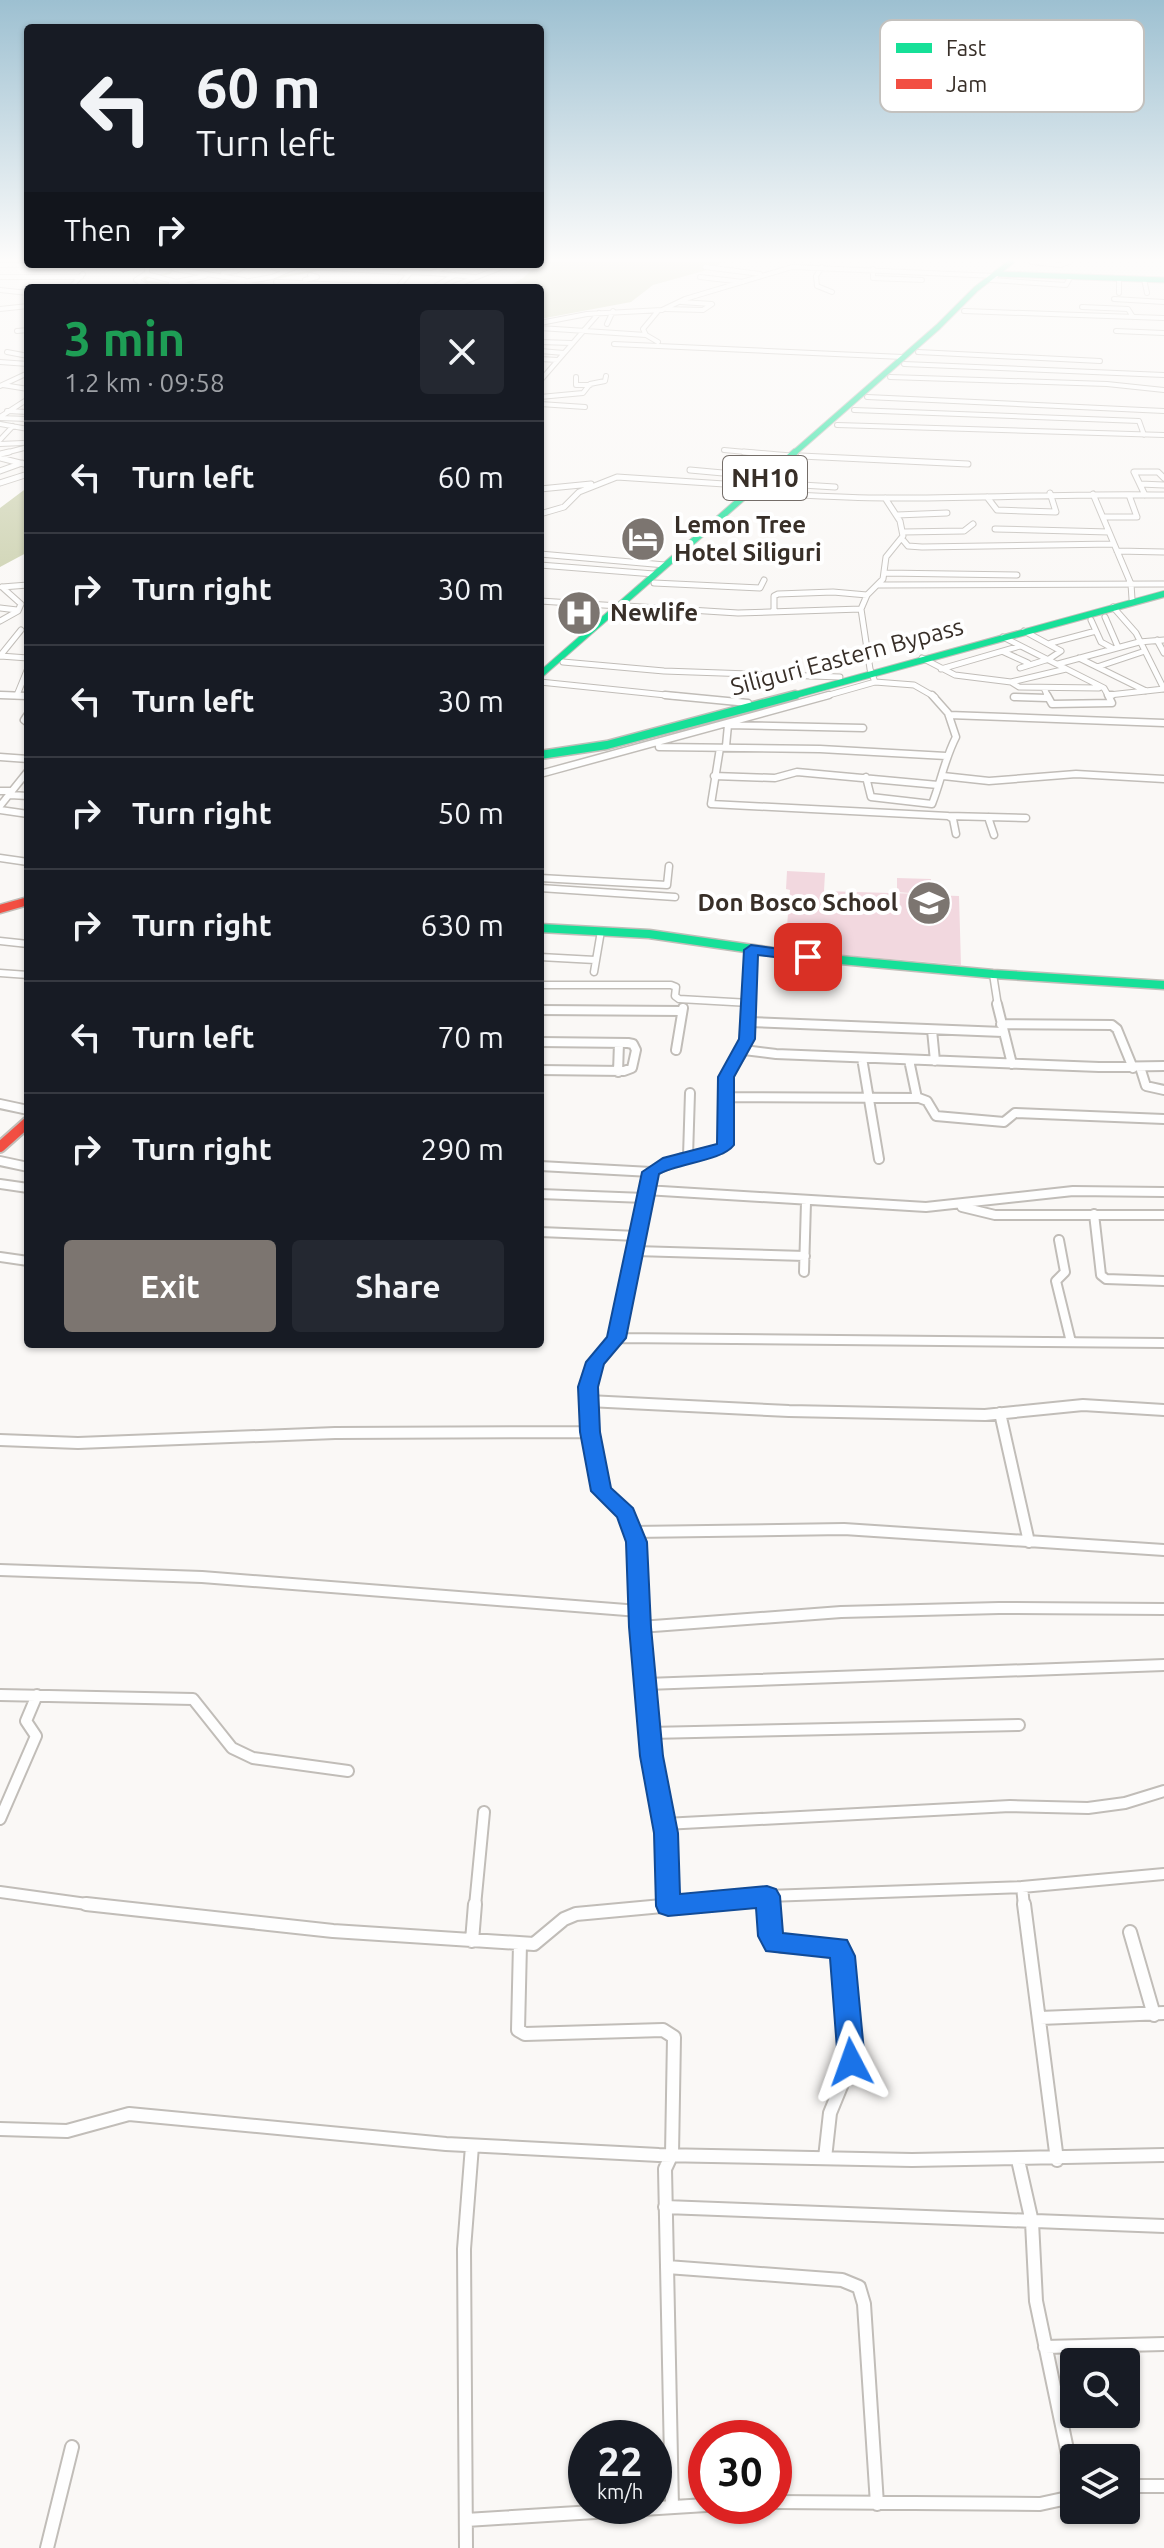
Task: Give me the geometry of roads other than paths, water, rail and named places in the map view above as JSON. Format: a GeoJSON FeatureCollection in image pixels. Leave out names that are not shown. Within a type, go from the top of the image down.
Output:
{"type":"FeatureCollection","features":[{"type":"Feature","properties":{"kind":"main road","name":"NH10"},"geometry":{"type":"LineString","coordinates":[[799,455],[882,381]]}},
{"type":"Feature","properties":{"kind":"main road"},"geometry":{"type":"LineString","coordinates":[[654,579],[886,381]]}},
{"type":"Feature","properties":{"kind":"main road","name":"NH10"},"geometry":{"type":"LineString","coordinates":[[544,673],[654,579],[665,565],[757,490]]}},
{"type":"Feature","properties":{"kind":"main road","name":"Siliguri Eastern Bypass"},"geometry":{"type":"LineString","coordinates":[[544,753],[607,745],[872,675],[1164,592]]}},
{"type":"Feature","properties":{"kind":"main road","name":"Siliguri Eastern Bypass"},"geometry":{"type":"LineString","coordinates":[[544,752],[603,742],[840,677],[872,675],[922,658],[1109,612],[1164,592]]}},
{"type":"Feature","properties":{"kind":"main road"},"geometry":{"type":"LineString","coordinates":[[544,674],[563,662],[623,606]]}},
{"type":"Feature","properties":{"kind":"main road"},"geometry":{"type":"LineString","coordinates":[[0,901],[24,895]]}},
{"type":"Feature","properties":{"kind":"main road"},"geometry":{"type":"LineString","coordinates":[[0,909],[24,902]]}},
{"type":"Feature","properties":{"kind":"main road"},"geometry":{"type":"LineString","coordinates":[[544,928],[662,935],[751,950],[993,974],[1164,985]]}},
{"type":"Feature","properties":{"kind":"main road"},"geometry":{"type":"LineString","coordinates":[[0,1137],[24,1115]]}},
{"type":"Feature","properties":{"kind":"main road"},"geometry":{"type":"LineString","coordinates":[[0,1147],[24,1126]]}},
{"type":"Feature","properties":{"kind":"street"},"geometry":{"type":"LineString","coordinates":[[576,381],[576,385],[590,385],[604,381]]}},
{"type":"Feature","properties":{"kind":"street"},"geometry":{"type":"LineString","coordinates":[[1011,381],[1107,384],[1164,390]]}},
{"type":"Feature","properties":{"kind":"street"},"geometry":{"type":"LineString","coordinates":[[544,397],[583,392],[590,385]]}},
{"type":"Feature","properties":{"kind":"street"},"geometry":{"type":"LineString","coordinates":[[1,386],[24,389]]}},
{"type":"Feature","properties":{"kind":"street"},"geometry":{"type":"LineString","coordinates":[[544,392],[552,396]]}},
{"type":"Feature","properties":{"kind":"street"},"geometry":{"type":"LineString","coordinates":[[867,397],[1164,411]]}},
{"type":"Feature","properties":{"kind":"street"},"geometry":{"type":"LineString","coordinates":[[24,401],[4,411],[0,417],[24,419]]}},
{"type":"Feature","properties":{"kind":"street"},"geometry":{"type":"LineString","coordinates":[[544,404],[585,407]]}},
{"type":"Feature","properties":{"kind":"street"},"geometry":{"type":"LineString","coordinates":[[854,410],[1139,421],[1144,435]]}},
{"type":"Feature","properties":{"kind":"street"},"geometry":{"type":"LineString","coordinates":[[4,411],[24,412]]}},
{"type":"Feature","properties":{"kind":"street"},"geometry":{"type":"LineString","coordinates":[[0,424],[13,426],[24,435]]}},
{"type":"Feature","properties":{"kind":"street"},"geometry":{"type":"LineString","coordinates":[[837,425],[1164,435]]}},
{"type":"Feature","properties":{"kind":"street"},"geometry":{"type":"LineString","coordinates":[[0,442],[13,426]]}},
{"type":"Feature","properties":{"kind":"street"},"geometry":{"type":"LineString","coordinates":[[0,442],[24,439]]}},
{"type":"Feature","properties":{"kind":"street"},"geometry":{"type":"LineString","coordinates":[[1,458],[24,441]]}},
{"type":"Feature","properties":{"kind":"street"},"geometry":{"type":"LineString","coordinates":[[724,450],[967,462]]}},
{"type":"Feature","properties":{"kind":"street"},"geometry":{"type":"LineString","coordinates":[[1,458],[24,464]]}},
{"type":"Feature","properties":{"kind":"street"},"geometry":{"type":"LineString","coordinates":[[0,471],[24,464]]}},
{"type":"Feature","properties":{"kind":"street"},"geometry":{"type":"LineString","coordinates":[[690,470],[835,487]]}},
{"type":"Feature","properties":{"kind":"street"},"geometry":{"type":"LineString","coordinates":[[1145,495],[1135,471],[1158,472],[1164,478]]}},
{"type":"Feature","properties":{"kind":"street"},"geometry":{"type":"LineString","coordinates":[[0,483],[24,475]]}},
{"type":"Feature","properties":{"kind":"street"},"geometry":{"type":"LineString","coordinates":[[544,513],[564,507],[579,492],[610,478],[626,477],[885,498],[1012,497],[1050,493],[1164,495]]}},
{"type":"Feature","properties":{"kind":"street"},"geometry":{"type":"LineString","coordinates":[[544,489],[597,484]]}},
{"type":"Feature","properties":{"kind":"street"},"geometry":{"type":"LineString","coordinates":[[1140,484],[1164,485]]}},
{"type":"Feature","properties":{"kind":"street"},"geometry":{"type":"LineString","coordinates":[[987,497],[995,510],[1057,512],[1050,493]]}},
{"type":"Feature","properties":{"kind":"street"},"geometry":{"type":"LineString","coordinates":[[1093,494],[1131,584],[1132,599]]}},
{"type":"Feature","properties":{"kind":"street"},"geometry":{"type":"LineString","coordinates":[[1103,517],[1137,517],[1129,495]]}},
{"type":"Feature","properties":{"kind":"street"},"geometry":{"type":"LineString","coordinates":[[1027,496],[1032,512]]}},
{"type":"Feature","properties":{"kind":"street"},"geometry":{"type":"LineString","coordinates":[[1012,497],[1016,511]]}},
{"type":"Feature","properties":{"kind":"street"},"geometry":{"type":"LineString","coordinates":[[885,498],[897,515],[903,540],[908,546],[1114,544]]}},
{"type":"Feature","properties":{"kind":"street"},"geometry":{"type":"LineString","coordinates":[[897,515],[947,513]]}},
{"type":"Feature","properties":{"kind":"street"},"geometry":{"type":"LineString","coordinates":[[903,532],[964,531],[973,524]]}},
{"type":"Feature","properties":{"kind":"street"},"geometry":{"type":"LineString","coordinates":[[995,529],[1109,532]]}},
{"type":"Feature","properties":{"kind":"street"},"geometry":{"type":"LineString","coordinates":[[872,675],[861,609],[867,595],[885,573],[886,557],[903,540]]}},
{"type":"Feature","properties":{"kind":"street"},"geometry":{"type":"LineString","coordinates":[[894,548],[999,549]]}},
{"type":"Feature","properties":{"kind":"street"},"geometry":{"type":"LineString","coordinates":[[1117,551],[1164,552]]}},
{"type":"Feature","properties":{"kind":"street"},"geometry":{"type":"LineString","coordinates":[[544,554],[665,565]]}},
{"type":"Feature","properties":{"kind":"street"},"geometry":{"type":"LineString","coordinates":[[544,565],[760,588],[764,580]]}},
{"type":"Feature","properties":{"kind":"street"},"geometry":{"type":"LineString","coordinates":[[885,573],[1017,575]]}},
{"type":"Feature","properties":{"kind":"street"},"geometry":{"type":"LineString","coordinates":[[878,585],[1164,584]]}},
{"type":"Feature","properties":{"kind":"street"},"geometry":{"type":"LineString","coordinates":[[24,585],[1,587],[24,603]]}},
{"type":"Feature","properties":{"kind":"street"},"geometry":{"type":"LineString","coordinates":[[774,612],[774,596],[778,594],[833,592],[867,595]]}},
{"type":"Feature","properties":{"kind":"street"},"geometry":{"type":"LineString","coordinates":[[544,601],[774,612],[861,609]]}},
{"type":"Feature","properties":{"kind":"street"},"geometry":{"type":"LineString","coordinates":[[0,621],[18,611],[21,603]]}},
{"type":"Feature","properties":{"kind":"street"},"geometry":{"type":"LineString","coordinates":[[0,608],[18,611]]}},
{"type":"Feature","properties":{"kind":"street"},"geometry":{"type":"LineString","coordinates":[[1109,695],[1164,689],[1120,612],[1109,612],[1115,648]]}},
{"type":"Feature","properties":{"kind":"street"},"geometry":{"type":"LineString","coordinates":[[1091,620],[1101,642],[1115,648]]}},
{"type":"Feature","properties":{"kind":"street"},"geometry":{"type":"LineString","coordinates":[[0,656],[21,630]]}},
{"type":"Feature","properties":{"kind":"street"},"geometry":{"type":"LineString","coordinates":[[1020,668],[1049,659],[1061,651],[1024,631]]}},
{"type":"Feature","properties":{"kind":"street"},"geometry":{"type":"LineString","coordinates":[[1050,643],[1096,631]]}},
{"type":"Feature","properties":{"kind":"street"},"geometry":{"type":"LineString","coordinates":[[1003,637],[1104,688],[1112,703],[1052,704],[1044,688]]}},
{"type":"Feature","properties":{"kind":"street"},"geometry":{"type":"LineString","coordinates":[[1058,664],[1139,642],[1161,640],[1164,653]]}},
{"type":"Feature","properties":{"kind":"street"},"geometry":{"type":"LineString","coordinates":[[941,669],[1021,646]]}},
{"type":"Feature","properties":{"kind":"street"},"geometry":{"type":"LineString","coordinates":[[1003,651],[1028,663]]}},
{"type":"Feature","properties":{"kind":"street"},"geometry":{"type":"LineString","coordinates":[[1097,667],[1145,651]]}},
{"type":"Feature","properties":{"kind":"street"},"geometry":{"type":"LineString","coordinates":[[0,656],[24,658]]}},
{"type":"Feature","properties":{"kind":"street"},"geometry":{"type":"LineString","coordinates":[[922,658],[941,669],[966,677],[1011,682],[1066,669]]}},
{"type":"Feature","properties":{"kind":"street"},"geometry":{"type":"LineString","coordinates":[[1079,658],[1146,691]]}},
{"type":"Feature","properties":{"kind":"street"},"geometry":{"type":"LineString","coordinates":[[563,662],[664,671],[840,677]]}},
{"type":"Feature","properties":{"kind":"street"},"geometry":{"type":"LineString","coordinates":[[544,773],[728,725],[872,675],[919,686],[949,715],[956,737],[946,756],[943,776],[933,802],[921,804],[871,797],[866,777]]}},
{"type":"Feature","properties":{"kind":"street"},"geometry":{"type":"LineString","coordinates":[[544,676],[748,703]]}},
{"type":"Feature","properties":{"kind":"street"},"geometry":{"type":"LineString","coordinates":[[1036,677],[1056,688]]}},
{"type":"Feature","properties":{"kind":"street"},"geometry":{"type":"LineString","coordinates":[[17,695],[24,678]]}},
{"type":"Feature","properties":{"kind":"street"},"geometry":{"type":"LineString","coordinates":[[1011,682],[1019,687],[1104,688]]}},
{"type":"Feature","properties":{"kind":"street"},"geometry":{"type":"LineString","coordinates":[[0,695],[24,696]]}},
{"type":"Feature","properties":{"kind":"street"},"geometry":{"type":"LineString","coordinates":[[1014,697],[1047,698]]}},
{"type":"Feature","properties":{"kind":"street"},"geometry":{"type":"LineString","coordinates":[[949,715],[1164,723]]}},
{"type":"Feature","properties":{"kind":"street"},"geometry":{"type":"LineString","coordinates":[[728,725],[863,728]]}},
{"type":"Feature","properties":{"kind":"street"},"geometry":{"type":"LineString","coordinates":[[728,725],[709,802],[713,805],[1026,818]]}},
{"type":"Feature","properties":{"kind":"street"},"geometry":{"type":"LineString","coordinates":[[649,746],[820,749],[946,756]]}},
{"type":"Feature","properties":{"kind":"street"},"geometry":{"type":"LineString","coordinates":[[0,757],[24,759]]}},
{"type":"Feature","properties":{"kind":"street"},"geometry":{"type":"LineString","coordinates":[[714,776],[775,778],[797,772],[938,785]]}},
{"type":"Feature","properties":{"kind":"street"},"geometry":{"type":"LineString","coordinates":[[943,776],[989,781],[1076,774],[1164,779]]}},
{"type":"Feature","properties":{"kind":"street"},"geometry":{"type":"LineString","coordinates":[[24,779],[0,808],[24,813]]}},
{"type":"Feature","properties":{"kind":"street"},"geometry":{"type":"LineString","coordinates":[[0,791],[24,795]]}},
{"type":"Feature","properties":{"kind":"street"},"geometry":{"type":"LineString","coordinates":[[948,816],[953,819],[956,834]]}},
{"type":"Feature","properties":{"kind":"street"},"geometry":{"type":"LineString","coordinates":[[988,817],[994,835]]}},
{"type":"Feature","properties":{"kind":"street"},"geometry":{"type":"LineString","coordinates":[[0,858],[24,861]]}},
{"type":"Feature","properties":{"kind":"street"},"geometry":{"type":"LineString","coordinates":[[544,878],[667,885],[669,866]]}},
{"type":"Feature","properties":{"kind":"street"},"geometry":{"type":"LineString","coordinates":[[544,888],[675,897]]}},
{"type":"Feature","properties":{"kind":"street"},"geometry":{"type":"LineString","coordinates":[[594,972],[601,931]]}},
{"type":"Feature","properties":{"kind":"street"},"geometry":{"type":"LineString","coordinates":[[0,941],[24,944]]}},
{"type":"Feature","properties":{"kind":"street"},"geometry":{"type":"LineString","coordinates":[[544,1166],[651,1172],[669,1162],[724,1147],[727,1071],[744,1050],[749,1022],[751,950]]}},
{"type":"Feature","properties":{"kind":"street"},"geometry":{"type":"LineString","coordinates":[[544,957],[595,960]]}},
{"type":"Feature","properties":{"kind":"street"},"geometry":{"type":"LineString","coordinates":[[0,973],[24,975]]}},
{"type":"Feature","properties":{"kind":"street"},"geometry":{"type":"LineString","coordinates":[[993,974],[1012,1064]]}},
{"type":"Feature","properties":{"kind":"street"},"geometry":{"type":"LineString","coordinates":[[544,985],[671,985],[676,987],[676,997],[684,1000],[750,1003]]}},
{"type":"Feature","properties":{"kind":"street"},"geometry":{"type":"LineString","coordinates":[[676,1050],[684,1000]]}},
{"type":"Feature","properties":{"kind":"street"},"geometry":{"type":"LineString","coordinates":[[544,1010],[682,1011]]}},
{"type":"Feature","properties":{"kind":"street"},"geometry":{"type":"LineString","coordinates":[[749,1022],[932,1030],[1112,1025],[1117,1029],[1146,1086],[1164,1090]]}},
{"type":"Feature","properties":{"kind":"street"},"geometry":{"type":"LineString","coordinates":[[932,1030],[935,1061]]}},
{"type":"Feature","properties":{"kind":"street"},"geometry":{"type":"LineString","coordinates":[[544,1042],[633,1044],[636,1050],[632,1068],[618,1072],[544,1070]]}},
{"type":"Feature","properties":{"kind":"street"},"geometry":{"type":"LineString","coordinates":[[618,1072],[619,1043]]}},
{"type":"Feature","properties":{"kind":"street"},"geometry":{"type":"LineString","coordinates":[[744,1050],[1012,1064],[1164,1066]]}},
{"type":"Feature","properties":{"kind":"street"},"geometry":{"type":"LineString","coordinates":[[862,1058],[879,1159]]}},
{"type":"Feature","properties":{"kind":"street"},"geometry":{"type":"LineString","coordinates":[[909,1060],[917,1098]]}},
{"type":"Feature","properties":{"kind":"street"},"geometry":{"type":"LineString","coordinates":[[688,1156],[690,1093]]}},
{"type":"Feature","properties":{"kind":"street"},"geometry":{"type":"LineString","coordinates":[[725,1097],[917,1098],[925,1100],[933,1114],[942,1117],[1007,1122],[1013,1114],[1021,1113],[1164,1119]]}},
{"type":"Feature","properties":{"kind":"street"},"geometry":{"type":"LineString","coordinates":[[0,1104],[24,1110]]}},
{"type":"Feature","properties":{"kind":"street"},"geometry":{"type":"LineString","coordinates":[[0,1161],[24,1166]]}},
{"type":"Feature","properties":{"kind":"street"},"geometry":{"type":"LineString","coordinates":[[651,1172],[616,1338],[595,1362],[588,1387],[588,1401],[590,1432],[601,1491],[626,1513],[636,1542],[649,1733],[664,1824],[668,1906]]}},
{"type":"Feature","properties":{"kind":"street"},"geometry":{"type":"LineString","coordinates":[[0,1184],[24,1187]]}},
{"type":"Feature","properties":{"kind":"street"},"geometry":{"type":"LineString","coordinates":[[544,1194],[645,1194],[961,1206],[1060,1192],[1164,1192]]}},
{"type":"Feature","properties":{"kind":"street"},"geometry":{"type":"LineString","coordinates":[[804,1272],[806,1202]]}},
{"type":"Feature","properties":{"kind":"street"},"geometry":{"type":"LineString","coordinates":[[961,1206],[995,1215],[1164,1215]]}},
{"type":"Feature","properties":{"kind":"street"},"geometry":{"type":"LineString","coordinates":[[1094,1214],[1103,1278],[1164,1281]]}},
{"type":"Feature","properties":{"kind":"street"},"geometry":{"type":"LineString","coordinates":[[544,1232],[638,1236]]}},
{"type":"Feature","properties":{"kind":"street"},"geometry":{"type":"LineString","coordinates":[[1059,1240],[1065,1272],[1056,1281],[1071,1342]]}},
{"type":"Feature","properties":{"kind":"street"},"geometry":{"type":"LineString","coordinates":[[635,1251],[805,1256]]}},
{"type":"Feature","properties":{"kind":"street"},"geometry":{"type":"LineString","coordinates":[[0,1257],[24,1260]]}},
{"type":"Feature","properties":{"kind":"street"},"geometry":{"type":"LineString","coordinates":[[616,1338],[1164,1343]]}},
{"type":"Feature","properties":{"kind":"street"},"geometry":{"type":"LineString","coordinates":[[588,1401],[789,1411],[1000,1413],[1083,1405],[1164,1410]]}},
{"type":"Feature","properties":{"kind":"street"},"geometry":{"type":"LineString","coordinates":[[1000,1413],[1029,1542]]}},
{"type":"Feature","properties":{"kind":"street"},"geometry":{"type":"LineString","coordinates":[[0,1440],[78,1443],[335,1433],[590,1432]]}},
{"type":"Feature","properties":{"kind":"street"},"geometry":{"type":"LineString","coordinates":[[632,1532],[844,1529],[1164,1550]]}},
{"type":"Feature","properties":{"kind":"street"},"geometry":{"type":"LineString","coordinates":[[0,1570],[202,1577],[639,1611]]}},
{"type":"Feature","properties":{"kind":"street"},"geometry":{"type":"LineString","coordinates":[[640,1627],[841,1612],[999,1608],[1164,1609]]}},
{"type":"Feature","properties":{"kind":"street"},"geometry":{"type":"LineString","coordinates":[[646,1684],[1164,1665]]}},
{"type":"Feature","properties":{"kind":"street"},"geometry":{"type":"LineString","coordinates":[[0,1695],[193,1699],[232,1748],[253,1758],[348,1771]]}},
{"type":"Feature","properties":{"kind":"street"},"geometry":{"type":"LineString","coordinates":[[0,1819],[36,1736],[26,1721],[37,1695]]}},
{"type":"Feature","properties":{"kind":"street"},"geometry":{"type":"LineString","coordinates":[[649,1733],[1019,1725]]}},
{"type":"Feature","properties":{"kind":"street"},"geometry":{"type":"LineString","coordinates":[[664,1824],[1010,1806],[1063,1812],[1103,1809],[1164,1791]]}},
{"type":"Feature","properties":{"kind":"street"},"geometry":{"type":"LineString","coordinates":[[472,1941],[484,1812]]}},
{"type":"Feature","properties":{"kind":"street"},"geometry":{"type":"LineString","coordinates":[[0,1892],[109,1908],[313,1929],[534,1944],[542,1941],[566,1916],[767,1896],[1022,1887],[1164,1874]]}},
{"type":"Feature","properties":{"kind":"street"},"geometry":{"type":"LineString","coordinates":[[1022,1887],[1057,2160]]}},
{"type":"Feature","properties":{"kind":"street"},"geometry":{"type":"LineString","coordinates":[[767,1896],[772,1941],[782,1946],[838,1948],[843,1956],[851,2062],[830,2113],[825,2158]]}},
{"type":"Feature","properties":{"kind":"street"},"geometry":{"type":"LineString","coordinates":[[1040,2018],[1159,2014],[1130,1932]]}},
{"type":"Feature","properties":{"kind":"street"},"geometry":{"type":"LineString","coordinates":[[520,1944],[518,2030],[525,2034],[663,2030],[672,2033],[672,2154],[665,2169],[670,2420]]}},
{"type":"Feature","properties":{"kind":"street"},"geometry":{"type":"LineString","coordinates":[[0,2129],[67,2131],[129,2114],[472,2146],[672,2154],[1018,2160],[1164,2155]]}},
{"type":"Feature","properties":{"kind":"street"},"geometry":{"type":"LineString","coordinates":[[466,2548],[464,2249],[472,2146]]}},
{"type":"Feature","properties":{"kind":"street"},"geometry":{"type":"LineString","coordinates":[[1018,2160],[1032,2222],[1036,2301],[1066,2444]]}},
{"type":"Feature","properties":{"kind":"street"},"geometry":{"type":"LineString","coordinates":[[665,2207],[1164,2226]]}},
{"type":"Feature","properties":{"kind":"street"},"geometry":{"type":"LineString","coordinates":[[667,2267],[842,2280],[859,2287],[864,2304],[877,2504]]}},
{"type":"Feature","properties":{"kind":"street"},"geometry":{"type":"LineString","coordinates":[[1045,2347],[1164,2344]]}},
{"type":"Feature","properties":{"kind":"street"},"geometry":{"type":"LineString","coordinates":[[47,2548],[72,2447]]}},
{"type":"Feature","properties":{"kind":"street"},"geometry":{"type":"LineString","coordinates":[[1140,2486],[1164,2486]]}},
{"type":"Feature","properties":{"kind":"street"},"geometry":{"type":"LineString","coordinates":[[792,2502],[1040,2504],[1060,2500]]}},
{"type":"Feature","properties":{"kind":"street"},"geometry":{"type":"LineString","coordinates":[[672,2507],[688,2506]]}},
{"type":"Feature","properties":{"kind":"street"},"geometry":{"type":"LineString","coordinates":[[466,2520],[568,2514]]}},
{"type":"Feature","properties":{"kind":"place","name":"Lemon Tree Hotel Siliguri"},"geometry":{"type":"Point","coordinates":[643,539]}},
{"type":"Feature","properties":{"kind":"place","name":"Newlife"},"geometry":{"type":"Point","coordinates":[579,613]}},
{"type":"Feature","properties":{"kind":"place","name":"Don Bosco School"},"geometry":{"type":"Point","coordinates":[929,903]}}]}
